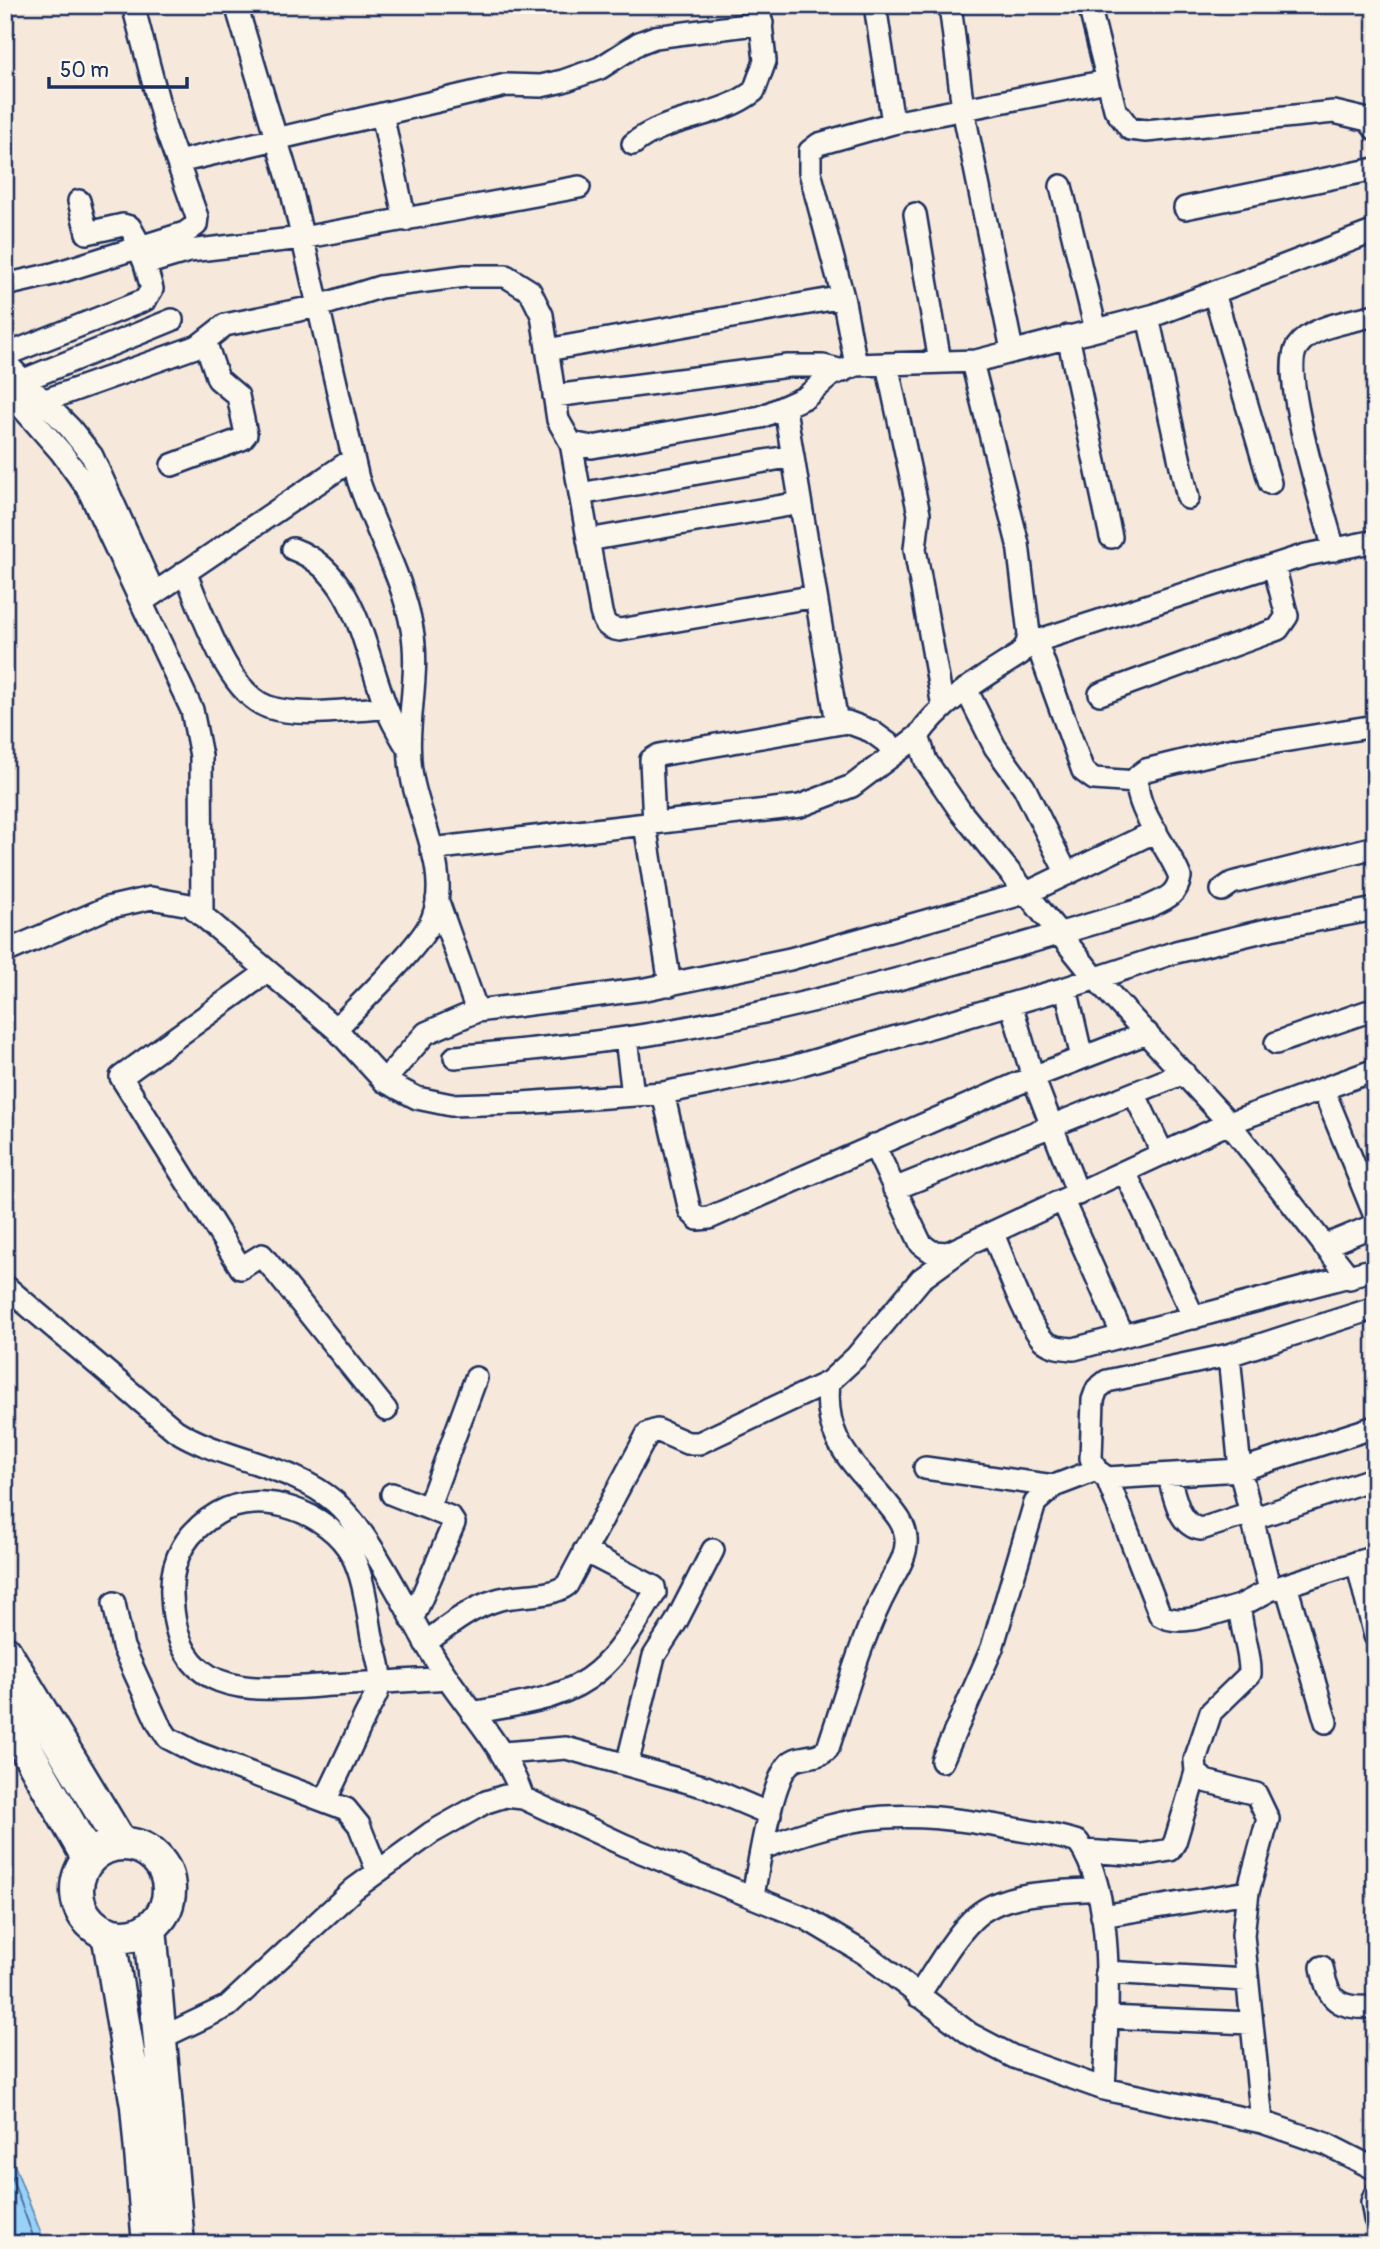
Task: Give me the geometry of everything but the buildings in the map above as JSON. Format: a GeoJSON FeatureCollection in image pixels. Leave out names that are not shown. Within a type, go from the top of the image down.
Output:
{"type":"FeatureCollection","features":[{"type":"Feature","properties":{"kind":"highway"},"geometry":{"type":"LineString","coordinates":[[5,1652],[121,1843]]}},
{"type":"Feature","properties":{"kind":"highway"},"geometry":{"type":"LineString","coordinates":[[5,1712],[89,1859]]}},
{"type":"Feature","properties":{"kind":"highway"},"geometry":{"type":"LineString","coordinates":[[121,1843],[138,1846],[153,1854],[164,1867],[169,1883],[169,1900],[162,1916],[150,1928],[130,1935],[108,1933],[92,1924],[82,1910],[77,1892],[80,1874],[89,1859],[104,1848],[121,1843]]}},
{"type":"Feature","properties":{"kind":"highway"},"geometry":{"type":"LineString","coordinates":[[150,1928],[162,2038],[178,2244]]}},
{"type":"Feature","properties":{"kind":"highway"},"geometry":{"type":"LineString","coordinates":[[108,1933],[137,2106],[149,2244]]}},
{"type":"Feature","properties":{"kind":"street"},"geometry":{"type":"LineString","coordinates":[[133,5],[165,127],[197,217],[192,230],[143,256]]}},
{"type":"Feature","properties":{"kind":"street"},"geometry":{"type":"LineString","coordinates":[[236,5],[277,138],[319,306],[353,459],[372,523],[399,580],[412,629],[414,664],[408,724],[412,776],[439,876],[433,917],[419,940],[336,1029]]}},
{"type":"Feature","properties":{"kind":"street"},"geometry":{"type":"LineString","coordinates":[[875,5],[893,123]]}},
{"type":"Feature","properties":{"kind":"street"},"geometry":{"type":"LineString","coordinates":[[950,5],[963,109],[1012,350]]}},
{"type":"Feature","properties":{"kind":"street"},"geometry":{"type":"LineString","coordinates":[[1089,5],[1115,109],[1130,129],[1146,131],[1334,112],[1368,120],[1375,129]]}},
{"type":"Feature","properties":{"kind":"street"},"geometry":{"type":"LineString","coordinates":[[178,162],[506,85],[552,84],[600,68],[626,50],[655,37],[760,14],[765,61],[754,90],[725,107],[657,129],[633,144]]}},
{"type":"Feature","properties":{"kind":"street"},"geometry":{"type":"LineString","coordinates":[[849,368],[843,297],[810,172],[810,151],[819,144],[893,123],[1107,82]]}},
{"type":"Feature","properties":{"kind":"street"},"geometry":{"type":"LineString","coordinates":[[382,114],[405,220]]}},
{"type":"Feature","properties":{"kind":"street"},"geometry":{"type":"LineString","coordinates":[[1185,208],[1375,169]]}},
{"type":"Feature","properties":{"kind":"street"},"geometry":{"type":"LineString","coordinates":[[1061,186],[1096,330]]}},
{"type":"Feature","properties":{"kind":"street"},"geometry":{"type":"LineString","coordinates":[[5,285],[143,256],[302,238],[579,187]]}},
{"type":"Feature","properties":{"kind":"street"},"geometry":{"type":"LineString","coordinates":[[5,355],[145,300],[152,289],[135,233],[123,225],[87,233],[79,201]]}},
{"type":"Feature","properties":{"kind":"street"},"geometry":{"type":"LineString","coordinates":[[915,214],[940,362]]}},
{"type":"Feature","properties":{"kind":"street"},"geometry":{"type":"LineString","coordinates":[[554,396],[788,366],[849,368],[976,361],[1148,317],[1375,232]]}},
{"type":"Feature","properties":{"kind":"street"},"geometry":{"type":"LineString","coordinates":[[43,401],[205,341],[225,325],[319,306],[380,287],[415,280],[506,276],[530,291],[542,315],[558,420],[571,443],[604,623],[611,629],[620,630],[816,596]]}},
{"type":"Feature","properties":{"kind":"street"},"geometry":{"type":"LineString","coordinates":[[1214,293],[1270,483]]}},
{"type":"Feature","properties":{"kind":"street"},"geometry":{"type":"LineString","coordinates":[[547,350],[843,297]]}},
{"type":"Feature","properties":{"kind":"street"},"geometry":{"type":"LineString","coordinates":[[1334,550],[1302,426],[1291,362],[1297,348],[1322,329],[1375,316]]}},
{"type":"Feature","properties":{"kind":"street"},"geometry":{"type":"LineString","coordinates":[[1148,317],[1188,498]]}},
{"type":"Feature","properties":{"kind":"street"},"geometry":{"type":"LineString","coordinates":[[14,384],[172,320]]}},
{"type":"Feature","properties":{"kind":"street"},"geometry":{"type":"LineString","coordinates":[[1068,336],[1111,537]]}},
{"type":"Feature","properties":{"kind":"street"},"geometry":{"type":"LineString","coordinates":[[172,465],[242,439],[246,434],[238,396],[218,379],[205,341]]}},
{"type":"Feature","properties":{"kind":"street"},"geometry":{"type":"LineString","coordinates":[[976,361],[974,370],[1018,544],[1032,643],[1083,771],[1094,779],[1137,782]]}},
{"type":"Feature","properties":{"kind":"street"},"geometry":{"type":"LineString","coordinates":[[5,362],[14,384],[77,471],[148,597]]}},
{"type":"Feature","properties":{"kind":"street"},"geometry":{"type":"LineString","coordinates":[[887,364],[919,514],[915,549],[943,707]]}},
{"type":"Feature","properties":{"kind":"street"},"geometry":{"type":"LineString","coordinates":[[571,443],[592,447],[761,416],[785,409],[849,368]]}},
{"type":"Feature","properties":{"kind":"street"},"geometry":{"type":"LineString","coordinates":[[14,384],[43,401],[92,456],[192,710],[199,733],[201,914]]}},
{"type":"Feature","properties":{"kind":"street"},"geometry":{"type":"LineString","coordinates":[[785,409],[837,723]]}},
{"type":"Feature","properties":{"kind":"street"},"geometry":{"type":"LineString","coordinates":[[580,494],[793,456]]}},
{"type":"Feature","properties":{"kind":"street"},"geometry":{"type":"LineString","coordinates":[[148,597],[353,459]]}},
{"type":"Feature","properties":{"kind":"street"},"geometry":{"type":"LineString","coordinates":[[588,540],[800,503]]}},
{"type":"Feature","properties":{"kind":"street"},"geometry":{"type":"LineString","coordinates":[[431,849],[800,806],[825,799],[852,786],[918,736],[943,707],[1032,643],[1274,566],[1375,541]]}},
{"type":"Feature","properties":{"kind":"street"},"geometry":{"type":"LineString","coordinates":[[293,549],[312,556],[325,568],[352,609],[386,708],[410,752]]}},
{"type":"Feature","properties":{"kind":"street"},"geometry":{"type":"LineString","coordinates":[[1100,694],[1279,629],[1287,616],[1274,566]]}},
{"type":"Feature","properties":{"kind":"street"},"geometry":{"type":"LineString","coordinates":[[185,572],[233,676],[254,700],[288,711],[386,708]]}},
{"type":"Feature","properties":{"kind":"street"},"geometry":{"type":"LineString","coordinates":[[966,689],[995,747],[1024,787],[1067,874]]}},
{"type":"Feature","properties":{"kind":"street"},"geometry":{"type":"LineString","coordinates":[[670,985],[650,824],[651,760],[659,755],[837,723],[858,724],[897,750]]}},
{"type":"Feature","properties":{"kind":"street"},"geometry":{"type":"LineString","coordinates":[[456,1057],[626,1038],[881,984],[1146,908],[1172,895],[1178,887],[1180,877],[1144,808],[1138,776],[1146,770],[1228,750],[1375,726]]}},
{"type":"Feature","properties":{"kind":"street"},"geometry":{"type":"LineString","coordinates":[[918,736],[926,761],[961,812],[1029,892],[1096,979],[1229,1123],[1350,1278]]}},
{"type":"Feature","properties":{"kind":"street"},"geometry":{"type":"LineString","coordinates":[[384,1081],[426,1033],[477,1011],[670,985],[790,959],[1029,892],[1156,831]]}},
{"type":"Feature","properties":{"kind":"street"},"geometry":{"type":"LineString","coordinates":[[1222,890],[1232,883],[1375,848]]}},
{"type":"Feature","properties":{"kind":"street"},"geometry":{"type":"LineString","coordinates":[[436,897],[477,1011]]}},
{"type":"Feature","properties":{"kind":"street"},"geometry":{"type":"LineString","coordinates":[[5,952],[107,908],[151,898],[190,905],[336,1029],[384,1081],[417,1098],[451,1105],[663,1093],[792,1066],[1066,988],[1176,952],[1270,929],[1375,909]]}},
{"type":"Feature","properties":{"kind":"street"},"geometry":{"type":"LineString","coordinates":[[268,971],[121,1077],[241,1268],[262,1255],[386,1410]]}},
{"type":"Feature","properties":{"kind":"street"},"geometry":{"type":"LineString","coordinates":[[1066,988],[1082,1058]]}},
{"type":"Feature","properties":{"kind":"street"},"geometry":{"type":"LineString","coordinates":[[1011,1004],[1071,1197],[1123,1336]]}},
{"type":"Feature","properties":{"kind":"street"},"geometry":{"type":"LineString","coordinates":[[1276,1043],[1375,1009]]}},
{"type":"Feature","properties":{"kind":"street"},"geometry":{"type":"LineString","coordinates":[[663,1093],[690,1212],[698,1219],[709,1218],[1033,1077],[1147,1033]]}},
{"type":"Feature","properties":{"kind":"street"},"geometry":{"type":"LineString","coordinates":[[626,1038],[633,1095]]}},
{"type":"Feature","properties":{"kind":"street"},"geometry":{"type":"LineString","coordinates":[[874,1145],[921,1244],[932,1252],[948,1252],[993,1234],[1229,1123],[1375,1070]]}},
{"type":"Feature","properties":{"kind":"street"},"geometry":{"type":"LineString","coordinates":[[894,1189],[1184,1073]]}},
{"type":"Feature","properties":{"kind":"street"},"geometry":{"type":"LineString","coordinates":[[1323,1088],[1375,1216]]}},
{"type":"Feature","properties":{"kind":"street"},"geometry":{"type":"LineString","coordinates":[[1134,1093],[1163,1154]]}},
{"type":"Feature","properties":{"kind":"street"},"geometry":{"type":"LineString","coordinates":[[1125,1172],[1194,1318]]}},
{"type":"Feature","properties":{"kind":"street"},"geometry":{"type":"LineString","coordinates":[[1324,1246],[1375,1225]]}},
{"type":"Feature","properties":{"kind":"street"},"geometry":{"type":"LineString","coordinates":[[993,1234],[1043,1339],[1057,1348],[1074,1349],[1350,1278],[1375,1269]]}},
{"type":"Feature","properties":{"kind":"street"},"geometry":{"type":"LineString","coordinates":[[425,1643],[459,1618],[495,1600],[515,1595],[559,1591],[566,1585],[648,1433],[657,1430],[687,1443],[699,1443],[829,1382],[856,1357],[921,1279],[968,1245]]}},
{"type":"Feature","properties":{"kind":"street"},"geometry":{"type":"LineString","coordinates":[[5,1286],[175,1430],[196,1444],[306,1484],[335,1501],[357,1525],[447,1678],[504,1753],[523,1798]]}},
{"type":"Feature","properties":{"kind":"street"},"geometry":{"type":"LineString","coordinates":[[1375,1308],[1229,1355],[1120,1377],[1097,1389],[1093,1400],[1091,1458],[1101,1474],[1160,1615],[1169,1620],[1181,1620],[1240,1606],[1278,1588],[1366,1559],[1375,1636]]}},
{"type":"Feature","properties":{"kind":"street"},"geometry":{"type":"LineString","coordinates":[[1229,1355],[1240,1470],[1251,1516],[1326,1722]]}},
{"type":"Feature","properties":{"kind":"street"},"geometry":{"type":"LineString","coordinates":[[428,1508],[476,1378]]}},
{"type":"Feature","properties":{"kind":"street"},"geometry":{"type":"LineString","coordinates":[[753,1896],[770,1814],[787,1765],[796,1759],[823,1754],[828,1748],[870,1627],[905,1555],[907,1540],[897,1514],[843,1450],[834,1435],[828,1419],[829,1382]]}},
{"type":"Feature","properties":{"kind":"street"},"geometry":{"type":"LineString","coordinates":[[925,1468],[1054,1486],[1101,1474],[1168,1475],[1240,1470],[1375,1427]]}},
{"type":"Feature","properties":{"kind":"street"},"geometry":{"type":"LineString","coordinates":[[1168,1475],[1183,1518],[1194,1528],[1202,1529],[1375,1478]]}},
{"type":"Feature","properties":{"kind":"street"},"geometry":{"type":"LineString","coordinates":[[942,1761],[992,1648],[1028,1516],[1035,1503],[1054,1486]]}},
{"type":"Feature","properties":{"kind":"street"},"geometry":{"type":"LineString","coordinates":[[392,1493],[450,1517],[454,1523],[412,1620]]}},
{"type":"Feature","properties":{"kind":"street"},"geometry":{"type":"LineString","coordinates":[[326,1799],[380,1683],[362,1579],[351,1553],[332,1531],[285,1506],[261,1502],[241,1503],[219,1512],[186,1540],[175,1559],[171,1581],[172,1608],[178,1636],[189,1658],[207,1676],[229,1686],[250,1689],[380,1683],[447,1678]]}},
{"type":"Feature","properties":{"kind":"street"},"geometry":{"type":"LineString","coordinates":[[627,1765],[654,1656],[676,1622],[713,1550]]}},
{"type":"Feature","properties":{"kind":"street"},"geometry":{"type":"LineString","coordinates":[[472,1713],[566,1691],[600,1670],[615,1654],[655,1593],[654,1587],[584,1551]]}},
{"type":"Feature","properties":{"kind":"street"},"geometry":{"type":"LineString","coordinates":[[114,1603],[122,1647],[158,1723],[168,1738],[197,1753],[326,1799],[353,1815],[377,1870]]}},
{"type":"Feature","properties":{"kind":"street"},"geometry":{"type":"LineString","coordinates":[[1085,1851],[1142,1855],[1170,1850],[1175,1842],[1196,1772],[1195,1760],[1211,1712],[1250,1674],[1251,1659],[1240,1621],[1240,1606]]}},
{"type":"Feature","properties":{"kind":"street"},"geometry":{"type":"LineString","coordinates":[[504,1753],[566,1748],[706,1787],[770,1814]]}},
{"type":"Feature","properties":{"kind":"street"},"geometry":{"type":"LineString","coordinates":[[1196,1772],[1205,1781],[1256,1794],[1269,1818],[1248,1892],[1243,1935],[1262,2122]]}},
{"type":"Feature","properties":{"kind":"street"},"geometry":{"type":"LineString","coordinates":[[162,2038],[213,2016],[245,1994],[377,1870],[462,1814],[505,1796],[523,1798],[624,1845],[753,1896],[837,1934],[970,2034],[1014,2057],[1104,2089],[1262,2122],[1326,2144],[1375,2169]]}},
{"type":"Feature","properties":{"kind":"street"},"geometry":{"type":"LineString","coordinates":[[763,1848],[829,1824],[900,1814],[1067,1838],[1078,1842],[1085,1851],[1098,1889],[1102,1916],[1106,1972],[1104,2089]]}},
{"type":"Feature","properties":{"kind":"street"},"geometry":{"type":"LineString","coordinates":[[918,1996],[961,1934],[973,1919],[985,1911],[1013,1899],[1098,1889]]}},
{"type":"Feature","properties":{"kind":"street"},"geometry":{"type":"LineString","coordinates":[[1102,1916],[1248,1892]]}},
{"type":"Feature","properties":{"kind":"street"},"geometry":{"type":"LineString","coordinates":[[1322,1967],[1326,1988],[1336,2001],[1353,2008],[1375,2007]]}},
{"type":"Feature","properties":{"kind":"street"},"geometry":{"type":"LineString","coordinates":[[1106,1972],[1246,1980]]}},
{"type":"Feature","properties":{"kind":"street"},"geometry":{"type":"LineString","coordinates":[[1106,2017],[1251,2022]]}},
{"type":"Feature","properties":{"kind":"street"},"geometry":{"type":"LineString","coordinates":[[1375,2194],[1372,2202],[1375,2220]]}},
{"type":"Feature","properties":{"kind":"water"},"geometry":{"type":"Polygon","coordinates":[[[5,2141],[42,2236],[42,2244],[5,2244],[5,2141]]]}}]}
